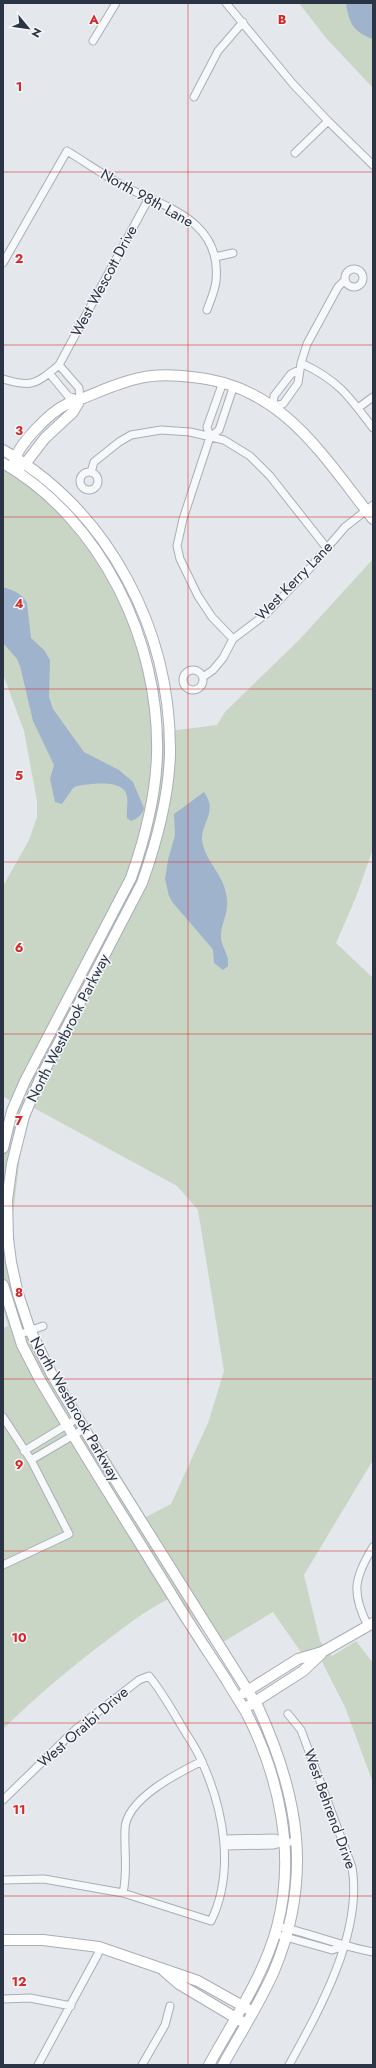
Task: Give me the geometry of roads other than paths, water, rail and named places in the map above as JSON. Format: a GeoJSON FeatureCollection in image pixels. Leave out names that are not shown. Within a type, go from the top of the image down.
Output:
{"type":"FeatureCollection","features":[{"type":"Feature","properties":{"kind":"street"},"geometry":{"type":"LineString","coordinates":[[93,41],[116,3]]}},
{"type":"Feature","properties":{"kind":"street"},"geometry":{"type":"LineString","coordinates":[[226,3],[294,84],[328,121],[373,165]]}},
{"type":"Feature","properties":{"kind":"street"},"geometry":{"type":"LineString","coordinates":[[194,97],[218,51],[243,22]]}},
{"type":"Feature","properties":{"kind":"street"},"geometry":{"type":"LineString","coordinates":[[295,153],[328,121]]}},
{"type":"Feature","properties":{"kind":"street","name":"North 98th Lane"},"geometry":{"type":"LineString","coordinates":[[3,263],[67,151],[125,187],[181,214],[200,228],[209,242],[215,257],[216,283],[207,310]]}},
{"type":"Feature","properties":{"kind":"street","name":"West Wescott Drive"},"geometry":{"type":"LineString","coordinates":[[59,365],[149,198]]}},
{"type":"Feature","properties":{"kind":"street"},"geometry":{"type":"LineString","coordinates":[[215,257],[233,253]]}},
{"type":"Feature","properties":{"kind":"street"},"geometry":{"type":"LineString","coordinates":[[274,406],[283,404],[291,395],[298,383],[300,367],[320,318],[338,287],[345,280]]}},
{"type":"Feature","properties":{"kind":"street"},"geometry":{"type":"LineString","coordinates":[[3,379],[21,385],[39,382],[59,365],[79,388],[80,400],[73,412],[45,438],[25,464],[14,469],[15,457],[44,421],[60,408],[80,400],[116,384],[142,378],[171,375],[204,378],[234,385],[274,406],[298,426],[369,507],[373,519]]}},
{"type":"Feature","properties":{"kind":"street"},"geometry":{"type":"LineString","coordinates":[[274,406],[274,396],[291,374],[300,367],[319,371],[338,385],[373,428]]}},
{"type":"Feature","properties":{"kind":"street"},"geometry":{"type":"LineString","coordinates":[[49,373],[68,396],[80,400]]}},
{"type":"Feature","properties":{"kind":"street"},"geometry":{"type":"LineString","coordinates":[[210,437],[207,427],[223,382]]}},
{"type":"Feature","properties":{"kind":"street"},"geometry":{"type":"LineString","coordinates":[[233,640],[212,617],[198,596],[180,559],[177,546],[183,519],[210,437],[219,430],[234,385]]}},
{"type":"Feature","properties":{"kind":"street"},"geometry":{"type":"LineString","coordinates":[[358,408],[373,397]]}},
{"type":"Feature","properties":{"kind":"street"},"geometry":{"type":"LineString","coordinates":[[91,472],[94,462],[119,442],[131,436],[161,430],[190,432],[224,440],[250,456],[270,476],[326,547]]}},
{"type":"Feature","properties":{"kind":"street","name":"North Westbrook Parkway"},"geometry":{"type":"LineString","coordinates":[[3,450],[25,464],[58,490],[107,547],[133,590],[147,619],[164,682],[168,709],[170,754],[163,811],[151,858],[142,882],[40,1079],[24,1116],[12,1164],[5,1207],[5,1218],[11,1262],[18,1294],[30,1330],[51,1373],[198,1613],[255,1702],[268,1728],[288,1785],[294,1811],[297,1842],[295,1889],[287,1932],[273,1973],[223,2065]]}},
{"type":"Feature","properties":{"kind":"street","name":"North Westbrook Parkway"},"geometry":{"type":"LineString","coordinates":[[3,463],[14,469],[57,506],[73,522],[100,557],[114,580],[135,624],[152,684],[157,754],[151,808],[131,878],[25,1080],[12,1111],[3,1148]]}},
{"type":"Feature","properties":{"kind":"street","name":"West Kerry Lane"},"geometry":{"type":"LineString","coordinates":[[203,677],[213,670],[223,658],[233,640],[266,614],[310,568],[326,547],[345,527],[369,507]]}},
{"type":"Feature","properties":{"kind":"street"},"geometry":{"type":"LineString","coordinates":[[93,952],[104,958]]}},
{"type":"Feature","properties":{"kind":"street"},"geometry":{"type":"LineString","coordinates":[[46,1040],[57,1046]]}},
{"type":"Feature","properties":{"kind":"street"},"geometry":{"type":"LineString","coordinates":[[12,1111],[24,1116]]}},
{"type":"Feature","properties":{"kind":"street","name":"North Westbrook Parkway"},"geometry":{"type":"LineString","coordinates":[[3,1285],[18,1335],[40,1380],[72,1436],[244,1708],[256,1733],[276,1788],[281,1813],[284,1842],[284,1873],[276,1930],[261,1967],[236,2017],[209,2065]]}},
{"type":"Feature","properties":{"kind":"street"},"geometry":{"type":"LineString","coordinates":[[18,1335],[42,1326]]}},
{"type":"Feature","properties":{"kind":"street"},"geometry":{"type":"LineString","coordinates":[[3,1417],[31,1460],[69,1534],[3,1565]]}},
{"type":"Feature","properties":{"kind":"street"},"geometry":{"type":"LineString","coordinates":[[24,1451],[78,1418]]}},
{"type":"Feature","properties":{"kind":"street"},"geometry":{"type":"LineString","coordinates":[[31,1460],[84,1429]]}},
{"type":"Feature","properties":{"kind":"street"},"geometry":{"type":"LineString","coordinates":[[237,1697],[298,1659],[322,1652],[370,1624],[360,1609],[356,1587],[361,1566],[373,1547]]}},
{"type":"Feature","properties":{"kind":"street"},"geometry":{"type":"LineString","coordinates":[[244,1708],[303,1671],[322,1652]]}},
{"type":"Feature","properties":{"kind":"street","name":"West Oraibi Drive"},"geometry":{"type":"LineString","coordinates":[[3,1800],[76,1729],[139,1680],[149,1676],[161,1690],[202,1761]]}},
{"type":"Feature","properties":{"kind":"street","name":"West Behrend Drive"},"geometry":{"type":"LineString","coordinates":[[288,1714],[301,1730],[352,1867],[355,1883],[354,1900],[344,1946],[326,1994],[289,2065]]}},
{"type":"Feature","properties":{"kind":"street"},"geometry":{"type":"LineString","coordinates":[[3,1880],[44,1879],[123,1893],[211,1921],[218,1907],[224,1842],[215,1794],[202,1761],[165,1782],[137,1802],[128,1813],[124,1828],[127,1876],[123,1893]]}},
{"type":"Feature","properties":{"kind":"street"},"geometry":{"type":"LineString","coordinates":[[224,1842],[275,1838],[284,1842],[297,1842]]}},
{"type":"Feature","properties":{"kind":"street"},"geometry":{"type":"LineString","coordinates":[[276,1930],[287,1932],[332,1950],[344,1946],[373,1952]]}},
{"type":"Feature","properties":{"kind":"street"},"geometry":{"type":"LineString","coordinates":[[3,1940],[43,1940],[99,1947],[163,1970],[184,1975],[198,1981],[252,2011]]}},
{"type":"Feature","properties":{"kind":"street"},"geometry":{"type":"LineString","coordinates":[[41,2064],[98,1954],[99,1947]]}},
{"type":"Feature","properties":{"kind":"street"},"geometry":{"type":"LineString","coordinates":[[163,1970],[179,1984],[246,2024]]}},
{"type":"Feature","properties":{"kind":"street"},"geometry":{"type":"LineString","coordinates":[[3,1999],[30,1998],[70,2006]]}},
{"type":"Feature","properties":{"kind":"street"},"geometry":{"type":"LineString","coordinates":[[142,2065],[165,2025],[170,2006]]}},
{"type":"Feature","properties":{"kind":"water"},"geometry":{"type":"Polygon","coordinates":[[[346,3],[373,3],[373,39],[356,30],[353,26],[346,3]]]}},
{"type":"Feature","properties":{"kind":"water"},"geometry":{"type":"Polygon","coordinates":[[[3,587],[20,594],[27,603],[31,638],[44,650],[50,660],[49,697],[53,709],[84,752],[119,770],[133,782],[144,808],[141,814],[135,819],[131,821],[127,818],[126,793],[118,786],[111,784],[77,786],[73,788],[62,804],[55,802],[50,779],[54,765],[33,721],[20,666],[17,659],[3,643],[3,587]]]}},
{"type":"Feature","properties":{"kind":"water"},"geometry":{"type":"Polygon","coordinates":[[[204,792],[210,805],[210,811],[204,827],[202,839],[203,845],[208,857],[222,880],[227,899],[221,938],[227,957],[228,966],[223,970],[214,963],[213,950],[211,947],[173,903],[169,896],[165,879],[168,860],[175,835],[174,814],[204,792]]]}}]}
